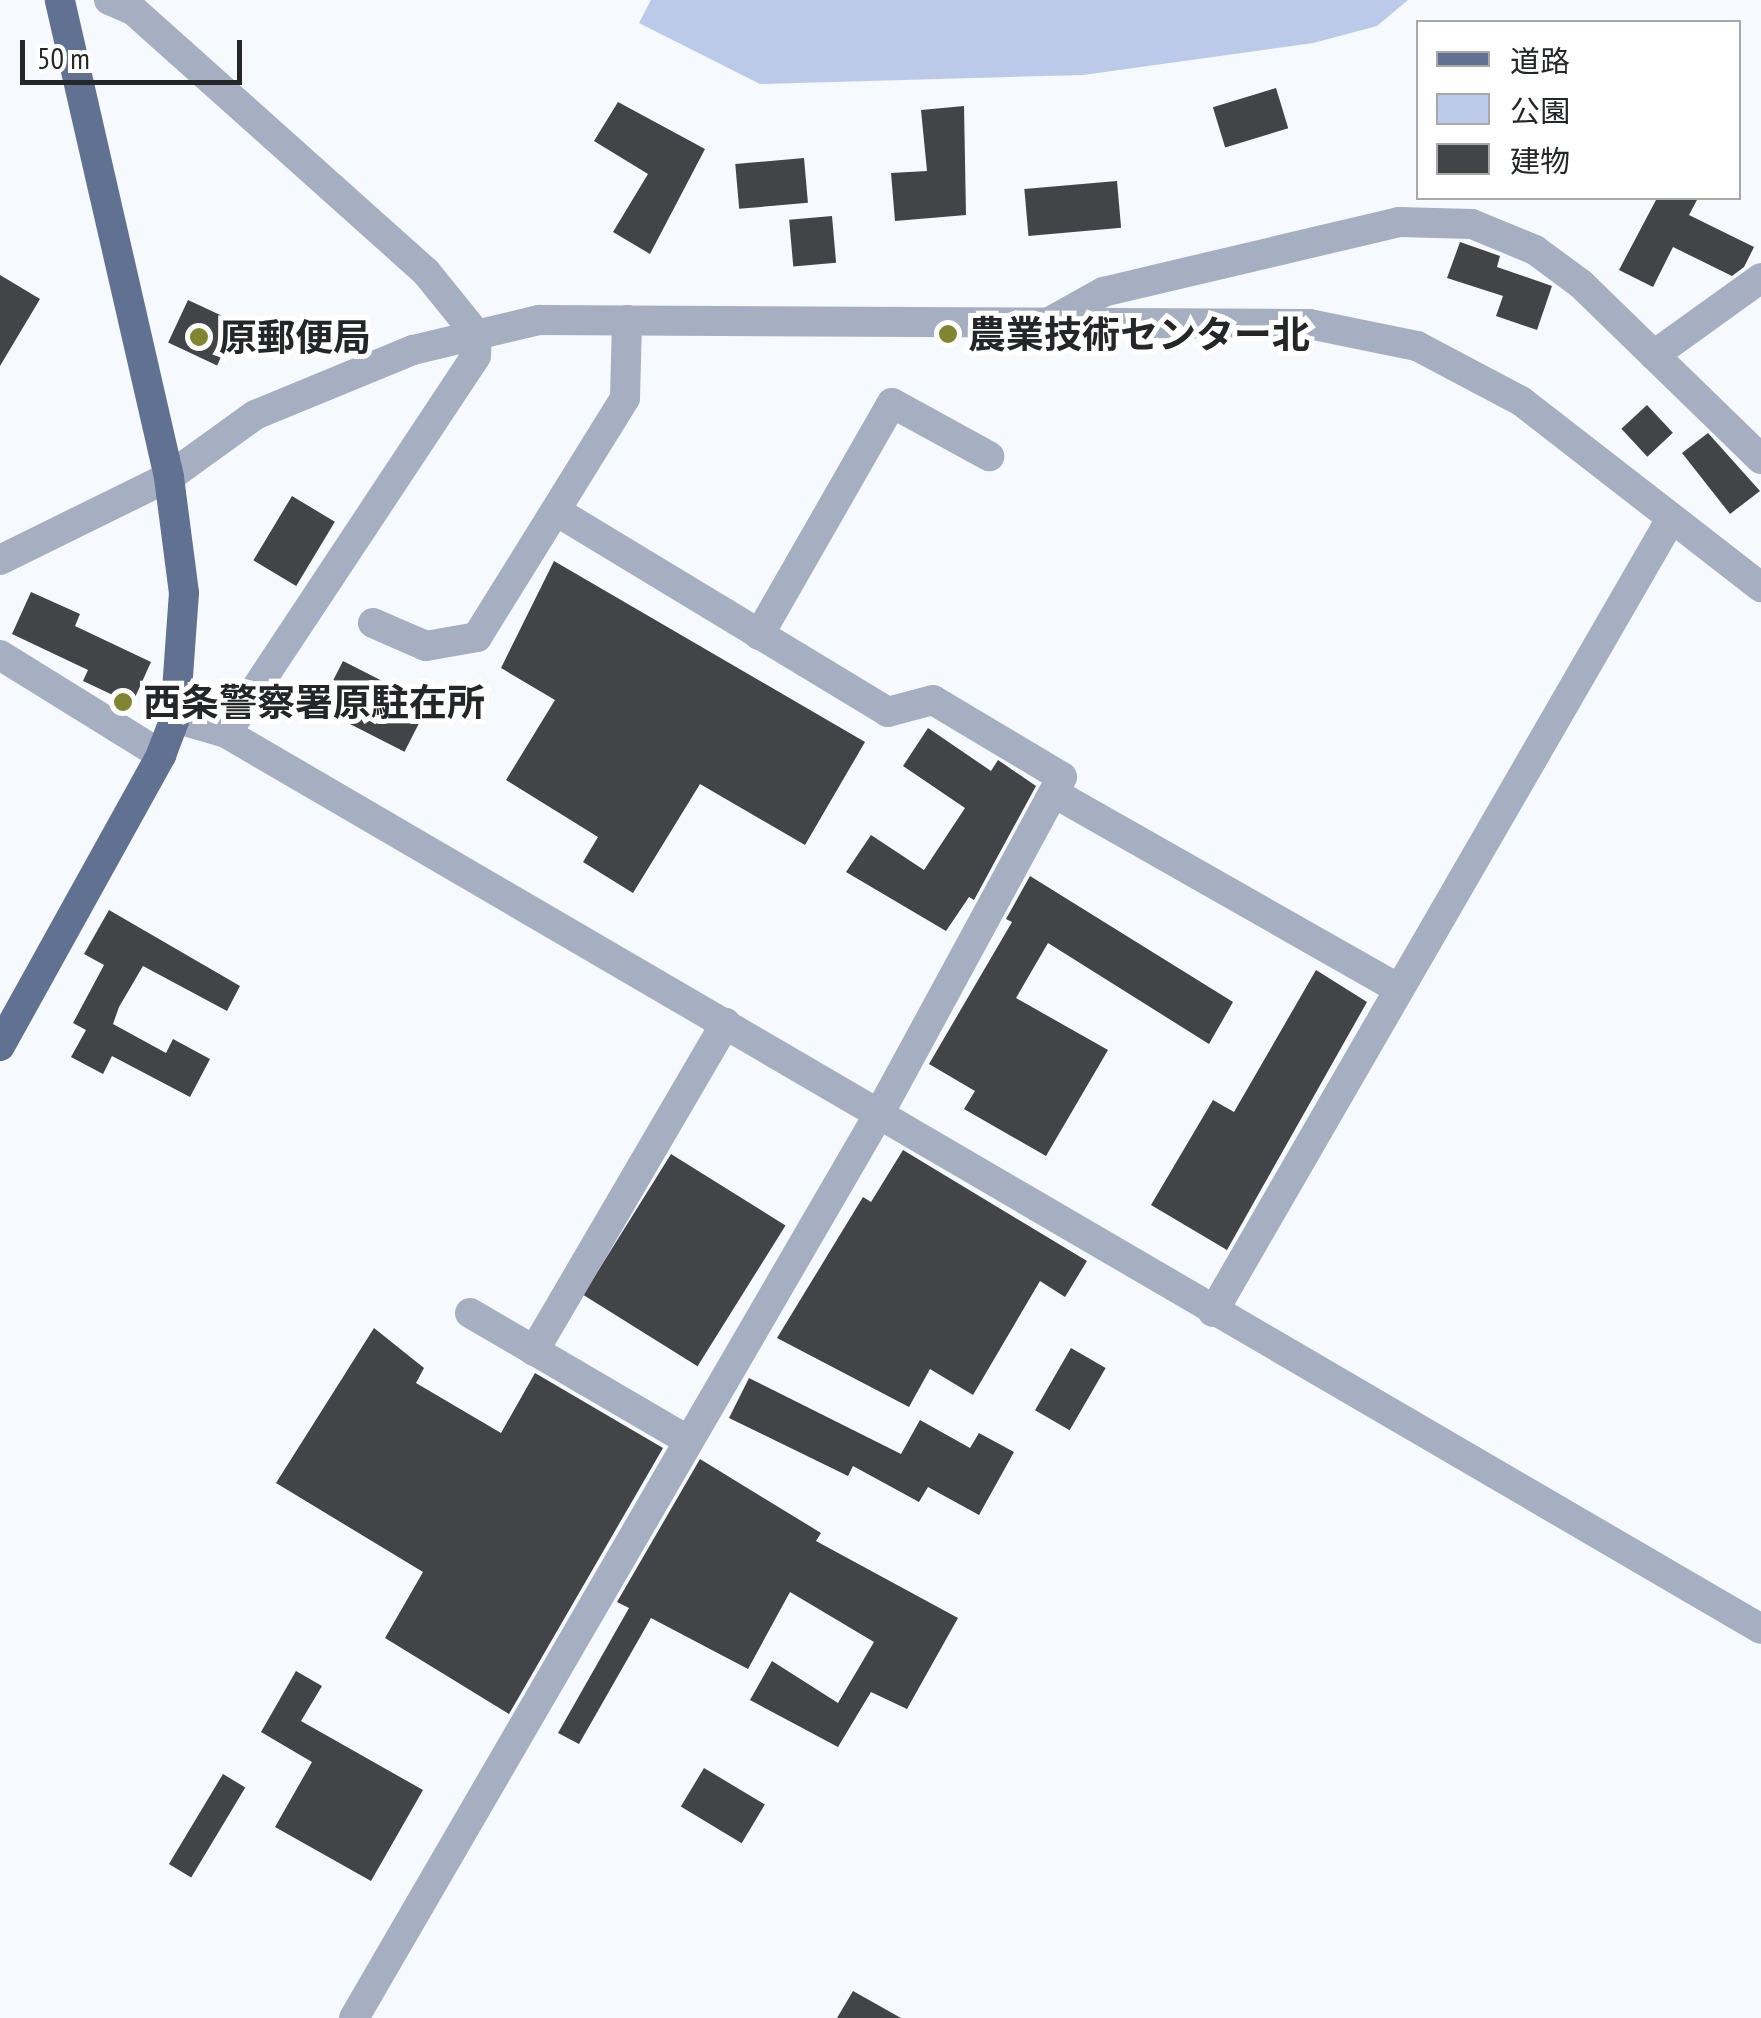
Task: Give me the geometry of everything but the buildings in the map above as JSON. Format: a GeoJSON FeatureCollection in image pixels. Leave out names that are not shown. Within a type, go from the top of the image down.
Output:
{"type":"FeatureCollection","features":[{"type":"Feature","properties":{"kind":"main road"},"geometry":{"type":"LineString","coordinates":[[0,1046],[161,755],[175,718],[184,592],[169,476],[60,0]]}},
{"type":"Feature","properties":{"kind":"street"},"geometry":{"type":"LineString","coordinates":[[109,0],[133,10],[426,272],[477,335],[476,356],[226,733]]}},
{"type":"Feature","properties":{"kind":"street"},"geometry":{"type":"LineString","coordinates":[[1048,322],[1103,292],[1399,222],[1472,224],[1535,250],[1654,355],[1761,460]]}},
{"type":"Feature","properties":{"kind":"street"},"geometry":{"type":"LineString","coordinates":[[1654,355],[1761,278]]}},
{"type":"Feature","properties":{"kind":"street"},"geometry":{"type":"LineString","coordinates":[[0,560],[169,476],[256,415],[414,350],[538,320],[1308,324],[1416,346],[1521,402],[1761,587]]}},
{"type":"Feature","properties":{"kind":"street"},"geometry":{"type":"LineString","coordinates":[[373,623],[426,646],[477,638],[560,513],[625,398],[627,320]]}},
{"type":"Feature","properties":{"kind":"street"},"geometry":{"type":"LineString","coordinates":[[759,635],[892,403],[989,456]]}},
{"type":"Feature","properties":{"kind":"street"},"geometry":{"type":"LineString","coordinates":[[354,2018],[880,1112],[1062,777],[933,700],[888,712],[560,513]]}},
{"type":"Feature","properties":{"kind":"street"},"geometry":{"type":"LineString","coordinates":[[1212,1312],[1670,519]]}},
{"type":"Feature","properties":{"kind":"street"},"geometry":{"type":"LineString","coordinates":[[0,655],[161,755]]}},
{"type":"Feature","properties":{"kind":"street"},"geometry":{"type":"LineString","coordinates":[[175,718],[226,733],[1761,1629]]}},
{"type":"Feature","properties":{"kind":"street"},"geometry":{"type":"LineString","coordinates":[[1054,792],[1399,988]]}},
{"type":"Feature","properties":{"kind":"street"},"geometry":{"type":"LineString","coordinates":[[534,1351],[726,1023]]}},
{"type":"Feature","properties":{"kind":"street"},"geometry":{"type":"LineString","coordinates":[[470,1313],[687,1440]]}},
{"type":"Feature","properties":{"kind":"green space"},"geometry":{"type":"Polygon","coordinates":[[[651,0],[1408,0],[1377,26],[1313,43],[1083,75],[760,84],[639,23],[651,0]]]}},
{"type":"Feature","properties":{"kind":"place","name":"農業技術センター北"},"geometry":{"type":"Point","coordinates":[948,334]}},
{"type":"Feature","properties":{"kind":"place","name":"原郵便局"},"geometry":{"type":"Point","coordinates":[199,337]}},
{"type":"Feature","properties":{"kind":"place","name":"西条警察署原駐在所"},"geometry":{"type":"Point","coordinates":[123,702]}}]}
